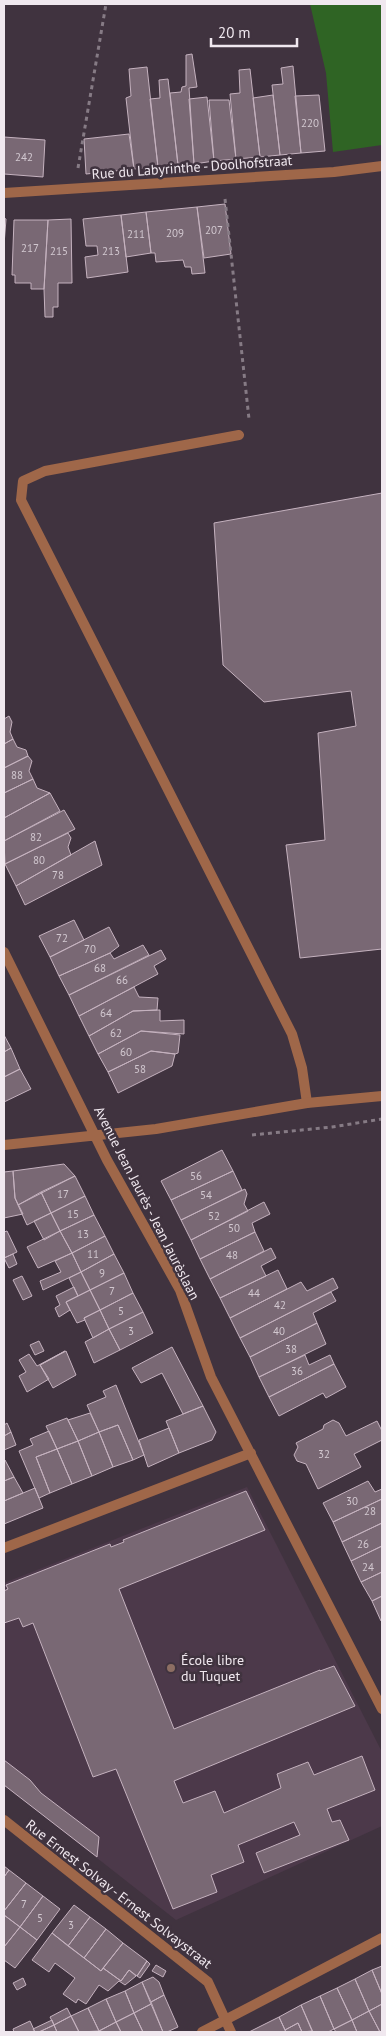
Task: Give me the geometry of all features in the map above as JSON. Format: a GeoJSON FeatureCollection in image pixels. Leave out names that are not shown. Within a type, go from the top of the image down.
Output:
{"type":"FeatureCollection","features":[{"type":"Feature","properties":{"kind":"street","name":"Rue du Labyrinthe - Doolhofstraat"},"geometry":{"type":"LineString","coordinates":[[4,193],[334,172],[382,166]]}},
{"type":"Feature","properties":{"kind":"street"},"geometry":{"type":"LineString","coordinates":[[239,435],[45,471],[23,481],[21,500],[292,1034],[302,1068],[307,1103]]}},
{"type":"Feature","properties":{"kind":"street","name":"Avenue Jean Jaurès - Jean Jaurèslaan"},"geometry":{"type":"LineString","coordinates":[[4,952],[95,1134],[180,1290],[212,1377],[382,1710]]}},
{"type":"Feature","properties":{"kind":"street"},"geometry":{"type":"LineString","coordinates":[[4,1144],[156,1129],[307,1103],[382,1096]]}},
{"type":"Feature","properties":{"kind":"street"},"geometry":{"type":"LineString","coordinates":[[4,1548],[251,1453]]}},
{"type":"Feature","properties":{"kind":"street","name":"Rue Ernest Solvay - Ernest Solvaystraat"},"geometry":{"type":"LineString","coordinates":[[4,1820],[208,1982],[231,2032]]}},
{"type":"Feature","properties":{"kind":"street"},"geometry":{"type":"LineString","coordinates":[[202,2032],[382,1938]]}},
{"type":"Feature","properties":{"kind":"path"},"geometry":{"type":"LineString","coordinates":[[75,188],[106,4]]}},
{"type":"Feature","properties":{"kind":"path"},"geometry":{"type":"LineString","coordinates":[[220,179],[226,202],[250,433],[239,435]]}},
{"type":"Feature","properties":{"kind":"path"},"geometry":{"type":"LineString","coordinates":[[244,1136],[332,1127],[382,1119]]}},
{"type":"Feature","properties":{"kind":"shaded area","name":"École libre du Tuquet"},"geometry":{"type":"Polygon","coordinates":[[[247,1487],[382,1752],[382,1826],[176,1920],[4,1785],[4,1583],[247,1487]]]}},
{"type":"Feature","properties":{"kind":"green space"},"geometry":{"type":"Polygon","coordinates":[[[310,4],[382,4],[382,145],[333,152],[326,73],[310,4]]]}},
{"type":"Feature","properties":{"kind":"building"},"geometry":{"type":"Polygon","coordinates":[[[192,54],[197,87],[189,88],[194,164],[178,165],[170,93],[181,92],[182,87],[186,86],[186,55],[192,54]]]}},
{"type":"Feature","properties":{"kind":"building"},"geometry":{"type":"Polygon","coordinates":[[[293,66],[301,153],[280,155],[272,85],[283,84],[281,68],[293,66]]]}},
{"type":"Feature","properties":{"kind":"building"},"geometry":{"type":"Polygon","coordinates":[[[147,67],[158,167],[134,169],[126,98],[131,96],[129,69],[147,67]]]}},
{"type":"Feature","properties":{"kind":"building"},"geometry":{"type":"Polygon","coordinates":[[[250,69],[260,157],[236,159],[230,94],[240,93],[239,70],[250,69]]]}},
{"type":"Feature","properties":{"kind":"building"},"geometry":{"type":"Polygon","coordinates":[[[168,79],[178,165],[158,167],[150,99],[160,98],[159,80],[168,79]]]}},
{"type":"Feature","properties":{"kind":"building"},"geometry":{"type":"Polygon","coordinates":[[[273,95],[280,155],[260,157],[253,98],[273,95]]]}},
{"type":"Feature","properties":{"kind":"building"},"geometry":{"type":"Polygon","coordinates":[[[319,95],[325,151],[301,153],[295,96],[319,95]]]}},
{"type":"Feature","properties":{"kind":"building"},"geometry":{"type":"Polygon","coordinates":[[[207,97],[214,161],[194,164],[189,99],[207,97]]]}},
{"type":"Feature","properties":{"kind":"building"},"geometry":{"type":"Polygon","coordinates":[[[209,100],[229,100],[236,159],[214,161],[209,100]]]}},
{"type":"Feature","properties":{"kind":"building"},"geometry":{"type":"Polygon","coordinates":[[[129,134],[134,169],[86,174],[84,139],[129,134]]]}},
{"type":"Feature","properties":{"kind":"building"},"geometry":{"type":"Polygon","coordinates":[[[4,137],[45,140],[43,177],[4,174],[4,137]]]}},
{"type":"Feature","properties":{"kind":"building"},"geometry":{"type":"Polygon","coordinates":[[[225,204],[231,254],[204,258],[197,207],[225,204]]]}},
{"type":"Feature","properties":{"kind":"building"},"geometry":{"type":"Polygon","coordinates":[[[197,207],[205,273],[192,274],[191,267],[185,267],[183,260],[156,262],[155,253],[151,253],[146,212],[197,207]]]}},
{"type":"Feature","properties":{"kind":"building"},"geometry":{"type":"Polygon","coordinates":[[[146,212],[151,253],[126,257],[121,215],[146,212]]]}},
{"type":"Feature","properties":{"kind":"building"},"geometry":{"type":"Polygon","coordinates":[[[121,215],[128,272],[87,278],[85,257],[98,255],[97,246],[86,246],[83,219],[121,215]]]}},
{"type":"Feature","properties":{"kind":"building"},"geometry":{"type":"Polygon","coordinates":[[[4,218],[6,219],[4,245],[4,218]]]}},
{"type":"Feature","properties":{"kind":"building"},"geometry":{"type":"Polygon","coordinates":[[[71,219],[72,283],[58,283],[58,307],[53,307],[53,317],[45,317],[44,289],[48,220],[71,219]]]}},
{"type":"Feature","properties":{"kind":"building"},"geometry":{"type":"Polygon","coordinates":[[[14,220],[48,220],[44,289],[31,289],[31,283],[15,283],[15,275],[12,275],[14,220]]]}},
{"type":"Feature","properties":{"kind":"building"},"geometry":{"type":"Polygon","coordinates":[[[382,493],[382,949],[300,958],[286,845],[325,840],[318,733],[356,726],[351,691],[264,702],[223,665],[214,523],[382,493]]]}},
{"type":"Feature","properties":{"kind":"building"},"geometry":{"type":"Polygon","coordinates":[[[9,716],[12,722],[10,732],[13,739],[4,744],[4,719],[9,716]]]}},
{"type":"Feature","properties":{"kind":"building"},"geometry":{"type":"Polygon","coordinates":[[[13,739],[17,747],[26,750],[28,756],[4,768],[4,744],[13,739]]]}},
{"type":"Feature","properties":{"kind":"building"},"geometry":{"type":"Polygon","coordinates":[[[28,756],[32,761],[29,771],[33,779],[4,793],[4,768],[28,756]]]}},
{"type":"Feature","properties":{"kind":"building"},"geometry":{"type":"Polygon","coordinates":[[[33,779],[37,788],[50,793],[4,818],[4,793],[33,779]]]}},
{"type":"Feature","properties":{"kind":"building"},"geometry":{"type":"Polygon","coordinates":[[[50,793],[60,811],[4,841],[4,818],[50,793]]]}},
{"type":"Feature","properties":{"kind":"building"},"geometry":{"type":"Polygon","coordinates":[[[64,810],[75,829],[5,864],[4,841],[64,810]]]}},
{"type":"Feature","properties":{"kind":"building"},"geometry":{"type":"Polygon","coordinates":[[[68,833],[71,838],[68,847],[71,855],[16,886],[5,864],[68,833]]]}},
{"type":"Feature","properties":{"kind":"building"},"geometry":{"type":"Polygon","coordinates":[[[95,841],[102,865],[25,905],[16,886],[95,841]]]}},
{"type":"Feature","properties":{"kind":"building"},"geometry":{"type":"Polygon","coordinates":[[[74,920],[84,940],[50,957],[39,936],[74,920]]]}},
{"type":"Feature","properties":{"kind":"building"},"geometry":{"type":"Polygon","coordinates":[[[109,927],[119,946],[110,953],[59,976],[50,957],[109,927]]]}},
{"type":"Feature","properties":{"kind":"building"},"geometry":{"type":"Polygon","coordinates":[[[143,945],[149,955],[69,995],[59,976],[110,953],[114,959],[143,945]]]}},
{"type":"Feature","properties":{"kind":"building"},"geometry":{"type":"Polygon","coordinates":[[[161,950],[166,959],[154,966],[158,974],[79,1016],[69,995],[161,950]]]}},
{"type":"Feature","properties":{"kind":"building"},"geometry":{"type":"Polygon","coordinates":[[[134,987],[139,997],[158,998],[157,1010],[133,1011],[89,1036],[79,1016],[134,987]]]}},
{"type":"Feature","properties":{"kind":"building"},"geometry":{"type":"Polygon","coordinates":[[[160,1010],[160,1021],[184,1020],[184,1034],[141,1031],[98,1054],[89,1036],[133,1011],[160,1010]]]}},
{"type":"Feature","properties":{"kind":"building"},"geometry":{"type":"Polygon","coordinates":[[[141,1031],[180,1035],[178,1053],[151,1051],[108,1072],[98,1054],[141,1031]]]}},
{"type":"Feature","properties":{"kind":"building"},"geometry":{"type":"Polygon","coordinates":[[[4,1035],[11,1048],[4,1052],[4,1035]]]}},
{"type":"Feature","properties":{"kind":"building"},"geometry":{"type":"Polygon","coordinates":[[[11,1048],[20,1069],[4,1077],[4,1052],[11,1048]]]}},
{"type":"Feature","properties":{"kind":"building"},"geometry":{"type":"Polygon","coordinates":[[[151,1051],[175,1054],[172,1066],[118,1093],[108,1072],[151,1051]]]}},
{"type":"Feature","properties":{"kind":"building"},"geometry":{"type":"Polygon","coordinates":[[[20,1069],[31,1089],[4,1102],[4,1077],[20,1069]]]}},
{"type":"Feature","properties":{"kind":"building"},"geometry":{"type":"Polygon","coordinates":[[[222,1150],[233,1171],[171,1200],[161,1181],[222,1150]]]}},
{"type":"Feature","properties":{"kind":"building"},"geometry":{"type":"Polygon","coordinates":[[[64,1164],[75,1176],[18,1205],[15,1198],[13,1171],[64,1164]]]}},
{"type":"Feature","properties":{"kind":"building"},"geometry":{"type":"Polygon","coordinates":[[[13,1171],[15,1198],[23,1214],[4,1218],[4,1172],[13,1171]]]}},
{"type":"Feature","properties":{"kind":"building"},"geometry":{"type":"Polygon","coordinates":[[[233,1171],[242,1190],[181,1220],[171,1200],[233,1171]]]}},
{"type":"Feature","properties":{"kind":"building"},"geometry":{"type":"Polygon","coordinates":[[[75,1176],[85,1196],[51,1213],[41,1192],[75,1176]]]}},
{"type":"Feature","properties":{"kind":"building"},"geometry":{"type":"Polygon","coordinates":[[[245,1189],[247,1194],[244,1204],[248,1211],[191,1240],[181,1220],[245,1189]]]}},
{"type":"Feature","properties":{"kind":"building"},"geometry":{"type":"Polygon","coordinates":[[[41,1192],[51,1213],[27,1225],[18,1205],[41,1192]]]}},
{"type":"Feature","properties":{"kind":"building"},"geometry":{"type":"Polygon","coordinates":[[[85,1196],[94,1215],[60,1231],[51,1213],[85,1196]]]}},
{"type":"Feature","properties":{"kind":"building"},"geometry":{"type":"Polygon","coordinates":[[[264,1202],[270,1214],[252,1223],[255,1232],[200,1259],[191,1240],[264,1202]]]}},
{"type":"Feature","properties":{"kind":"building"},"geometry":{"type":"Polygon","coordinates":[[[51,1213],[60,1231],[44,1240],[34,1221],[51,1213]]]}},
{"type":"Feature","properties":{"kind":"building"},"geometry":{"type":"Polygon","coordinates":[[[94,1215],[105,1236],[72,1253],[60,1231],[94,1215]]]}},
{"type":"Feature","properties":{"kind":"building"},"geometry":{"type":"Polygon","coordinates":[[[7,1231],[17,1252],[4,1258],[4,1232],[7,1231]]]}},
{"type":"Feature","properties":{"kind":"building"},"geometry":{"type":"Polygon","coordinates":[[[60,1231],[72,1253],[38,1268],[27,1247],[60,1231]]]}},
{"type":"Feature","properties":{"kind":"building"},"geometry":{"type":"Polygon","coordinates":[[[255,1232],[264,1251],[210,1279],[200,1259],[255,1232]]]}},
{"type":"Feature","properties":{"kind":"building"},"geometry":{"type":"Polygon","coordinates":[[[105,1236],[114,1254],[81,1272],[72,1253],[105,1236]]]}},
{"type":"Feature","properties":{"kind":"building"},"geometry":{"type":"Polygon","coordinates":[[[271,1248],[276,1258],[261,1266],[266,1276],[220,1298],[210,1279],[271,1248]]]}},
{"type":"Feature","properties":{"kind":"building"},"geometry":{"type":"Polygon","coordinates":[[[72,1253],[81,1272],[43,1290],[40,1281],[61,1272],[55,1261],[72,1253]]]}},
{"type":"Feature","properties":{"kind":"building"},"geometry":{"type":"Polygon","coordinates":[[[13,1254],[17,1264],[9,1268],[4,1258],[13,1254]]]}},
{"type":"Feature","properties":{"kind":"building"},"geometry":{"type":"Polygon","coordinates":[[[114,1254],[124,1273],[90,1290],[81,1272],[114,1254]]]}},
{"type":"Feature","properties":{"kind":"building"},"geometry":{"type":"Polygon","coordinates":[[[278,1270],[287,1289],[230,1318],[220,1298],[278,1270]]]}},
{"type":"Feature","properties":{"kind":"building"},"geometry":{"type":"Polygon","coordinates":[[[81,1272],[90,1290],[78,1296],[69,1278],[81,1272]]]}},
{"type":"Feature","properties":{"kind":"building"},"geometry":{"type":"Polygon","coordinates":[[[124,1273],[133,1293],[100,1310],[90,1290],[124,1273]]]}},
{"type":"Feature","properties":{"kind":"building"},"geometry":{"type":"Polygon","coordinates":[[[22,1276],[32,1296],[23,1300],[13,1280],[22,1276]]]}},
{"type":"Feature","properties":{"kind":"building"},"geometry":{"type":"Polygon","coordinates":[[[333,1278],[338,1288],[240,1338],[230,1318],[301,1282],[307,1291],[333,1278]]]}},
{"type":"Feature","properties":{"kind":"building"},"geometry":{"type":"Polygon","coordinates":[[[74,1287],[78,1296],[66,1302],[70,1310],[59,1317],[55,1308],[60,1305],[56,1296],[74,1287]]]}},
{"type":"Feature","properties":{"kind":"building"},"geometry":{"type":"Polygon","coordinates":[[[90,1290],[100,1310],[77,1323],[66,1302],[90,1290]]]}},
{"type":"Feature","properties":{"kind":"building"},"geometry":{"type":"Polygon","coordinates":[[[331,1292],[336,1301],[313,1313],[317,1323],[250,1357],[240,1338],[331,1292]]]}},
{"type":"Feature","properties":{"kind":"building"},"geometry":{"type":"Polygon","coordinates":[[[133,1293],[143,1312],[109,1329],[100,1310],[133,1293]]]}},
{"type":"Feature","properties":{"kind":"building"},"geometry":{"type":"Polygon","coordinates":[[[100,1310],[109,1329],[93,1338],[84,1318],[100,1310]]]}},
{"type":"Feature","properties":{"kind":"building"},"geometry":{"type":"Polygon","coordinates":[[[143,1312],[153,1333],[120,1350],[109,1329],[143,1312]]]}},
{"type":"Feature","properties":{"kind":"building"},"geometry":{"type":"Polygon","coordinates":[[[317,1323],[326,1344],[259,1377],[250,1357],[317,1323]]]}},
{"type":"Feature","properties":{"kind":"building"},"geometry":{"type":"Polygon","coordinates":[[[109,1329],[120,1350],[94,1363],[85,1342],[109,1329]]]}},
{"type":"Feature","properties":{"kind":"building"},"geometry":{"type":"Polygon","coordinates":[[[39,1341],[44,1351],[35,1355],[30,1345],[39,1341]]]}},
{"type":"Feature","properties":{"kind":"building"},"geometry":{"type":"Polygon","coordinates":[[[172,1347],[203,1406],[183,1414],[162,1373],[141,1383],[132,1368],[172,1347]]]}},
{"type":"Feature","properties":{"kind":"building"},"geometry":{"type":"Polygon","coordinates":[[[65,1351],[40,1365],[49,1379],[27,1392],[19,1376],[26,1372],[19,1360],[29,1354],[37,1366],[65,1351]]]}},
{"type":"Feature","properties":{"kind":"building"},"geometry":{"type":"Polygon","coordinates":[[[66,1351],[76,1375],[53,1388],[40,1365],[66,1351]]]}},
{"type":"Feature","properties":{"kind":"building"},"geometry":{"type":"Polygon","coordinates":[[[305,1355],[309,1365],[330,1355],[334,1364],[269,1397],[259,1377],[305,1355]]]}},
{"type":"Feature","properties":{"kind":"building"},"geometry":{"type":"Polygon","coordinates":[[[334,1364],[346,1387],[326,1398],[323,1393],[279,1416],[269,1397],[334,1364]]]}},
{"type":"Feature","properties":{"kind":"building"},"geometry":{"type":"Polygon","coordinates":[[[116,1385],[144,1455],[133,1460],[118,1425],[99,1432],[87,1405],[106,1397],[103,1391],[116,1385]]]}},
{"type":"Feature","properties":{"kind":"building"},"geometry":{"type":"Polygon","coordinates":[[[203,1406],[216,1432],[212,1440],[179,1453],[166,1421],[203,1406]]]}},
{"type":"Feature","properties":{"kind":"building"},"geometry":{"type":"Polygon","coordinates":[[[90,1413],[99,1432],[78,1441],[68,1420],[90,1413]]]}},
{"type":"Feature","properties":{"kind":"building"},"geometry":{"type":"Polygon","coordinates":[[[67,1418],[78,1441],[57,1449],[46,1426],[67,1418]]]}},
{"type":"Feature","properties":{"kind":"building"},"geometry":{"type":"Polygon","coordinates":[[[333,1420],[339,1423],[346,1436],[377,1421],[382,1431],[382,1440],[354,1454],[361,1467],[318,1489],[306,1464],[297,1461],[294,1455],[298,1447],[296,1443],[323,1429],[324,1425],[333,1420]]]}},
{"type":"Feature","properties":{"kind":"building"},"geometry":{"type":"Polygon","coordinates":[[[7,1423],[11,1432],[4,1436],[4,1425],[7,1423]]]}},
{"type":"Feature","properties":{"kind":"building"},"geometry":{"type":"Polygon","coordinates":[[[118,1425],[133,1460],[113,1467],[99,1432],[118,1425]]]}},
{"type":"Feature","properties":{"kind":"building"},"geometry":{"type":"Polygon","coordinates":[[[169,1428],[179,1453],[148,1467],[139,1440],[169,1428]]]}},
{"type":"Feature","properties":{"kind":"building"},"geometry":{"type":"Polygon","coordinates":[[[49,1431],[57,1449],[36,1457],[50,1493],[39,1498],[19,1451],[33,1445],[30,1439],[49,1431]]]}},
{"type":"Feature","properties":{"kind":"building"},"geometry":{"type":"Polygon","coordinates":[[[11,1432],[16,1445],[4,1450],[4,1436],[11,1432]]]}},
{"type":"Feature","properties":{"kind":"building"},"geometry":{"type":"Polygon","coordinates":[[[99,1432],[113,1467],[92,1476],[78,1441],[99,1432]]]}},
{"type":"Feature","properties":{"kind":"building"},"geometry":{"type":"Polygon","coordinates":[[[78,1441],[92,1476],[72,1484],[57,1449],[78,1441]]]}},
{"type":"Feature","properties":{"kind":"building"},"geometry":{"type":"Polygon","coordinates":[[[57,1449],[72,1484],[50,1493],[36,1457],[57,1449]]]}},
{"type":"Feature","properties":{"kind":"building"},"geometry":{"type":"Polygon","coordinates":[[[4,1461],[14,1477],[4,1481],[4,1461]]]}},
{"type":"Feature","properties":{"kind":"building"},"geometry":{"type":"Polygon","coordinates":[[[14,1477],[23,1493],[4,1501],[4,1481],[14,1477]]]}},
{"type":"Feature","properties":{"kind":"building"},"geometry":{"type":"Polygon","coordinates":[[[368,1481],[375,1492],[382,1489],[382,1499],[333,1522],[323,1503],[368,1481]]]}},
{"type":"Feature","properties":{"kind":"building"},"geometry":{"type":"Polygon","coordinates":[[[35,1488],[43,1508],[4,1524],[4,1501],[35,1488]]]}},
{"type":"Feature","properties":{"kind":"building"},"geometry":{"type":"Polygon","coordinates":[[[246,1491],[265,1530],[119,1589],[174,1729],[334,1666],[355,1706],[174,1781],[183,1803],[215,1791],[224,1813],[281,1788],[277,1774],[308,1762],[314,1775],[362,1756],[375,1790],[327,1809],[332,1822],[340,1820],[349,1840],[264,1873],[256,1853],[300,1835],[294,1822],[238,1845],[244,1862],[211,1875],[217,1892],[173,1909],[116,1769],[93,1777],[33,1623],[23,1627],[19,1618],[4,1623],[4,1591],[8,1589],[6,1585],[110,1544],[111,1547],[124,1542],[123,1540],[246,1491]]]}},
{"type":"Feature","properties":{"kind":"building"},"geometry":{"type":"Polygon","coordinates":[[[382,1499],[382,1523],[342,1542],[333,1522],[382,1499]]]}},
{"type":"Feature","properties":{"kind":"building"},"geometry":{"type":"Polygon","coordinates":[[[382,1523],[382,1546],[351,1561],[342,1542],[382,1523]]]}},
{"type":"Feature","properties":{"kind":"building"},"geometry":{"type":"Polygon","coordinates":[[[382,1546],[382,1572],[361,1582],[351,1561],[382,1546]]]}},
{"type":"Feature","properties":{"kind":"building"},"geometry":{"type":"Polygon","coordinates":[[[382,1572],[382,1596],[372,1601],[361,1582],[382,1572]]]}},
{"type":"Feature","properties":{"kind":"building"},"geometry":{"type":"Polygon","coordinates":[[[382,1596],[382,1620],[381,1621],[372,1601],[382,1596]]]}},
{"type":"Feature","properties":{"kind":"building"},"geometry":{"type":"Polygon","coordinates":[[[4,1760],[30,1780],[41,1793],[99,1837],[97,1857],[4,1785],[4,1760]]]}},
{"type":"Feature","properties":{"kind":"building"},"geometry":{"type":"Polygon","coordinates":[[[4,1866],[9,1870],[4,1877],[4,1866]]]}},
{"type":"Feature","properties":{"kind":"building"},"geometry":{"type":"Polygon","coordinates":[[[9,1870],[26,1883],[4,1911],[4,1877],[9,1870]]]}},
{"type":"Feature","properties":{"kind":"building"},"geometry":{"type":"Polygon","coordinates":[[[26,1883],[43,1896],[20,1927],[4,1915],[4,1911],[26,1883]]]}},
{"type":"Feature","properties":{"kind":"building"},"geometry":{"type":"Polygon","coordinates":[[[43,1896],[60,1909],[37,1940],[20,1927],[43,1896]]]}},
{"type":"Feature","properties":{"kind":"building"},"geometry":{"type":"Polygon","coordinates":[[[74,1905],[90,1917],[68,1946],[52,1933],[74,1905]]]}},
{"type":"Feature","properties":{"kind":"building"},"geometry":{"type":"Polygon","coordinates":[[[4,1915],[20,1927],[4,1947],[4,1915]]]}},
{"type":"Feature","properties":{"kind":"building"},"geometry":{"type":"Polygon","coordinates":[[[90,1917],[106,1929],[84,1958],[68,1946],[90,1917]]]}},
{"type":"Feature","properties":{"kind":"building"},"geometry":{"type":"Polygon","coordinates":[[[20,1927],[37,1940],[15,1968],[4,1960],[4,1947],[20,1927]]]}},
{"type":"Feature","properties":{"kind":"building"},"geometry":{"type":"Polygon","coordinates":[[[106,1929],[123,1943],[101,1971],[84,1958],[106,1929]]]}},
{"type":"Feature","properties":{"kind":"building"},"geometry":{"type":"Polygon","coordinates":[[[52,1933],[101,1971],[103,1968],[121,1981],[129,1970],[136,1976],[125,1985],[119,1981],[108,1991],[99,1985],[86,2004],[78,1999],[76,2003],[63,1994],[75,1978],[55,1963],[49,1972],[32,1960],[52,1933]]]}},
{"type":"Feature","properties":{"kind":"building"},"geometry":{"type":"Polygon","coordinates":[[[123,1943],[147,1961],[137,1976],[129,1970],[121,1981],[103,1968],[123,1943]]]}},
{"type":"Feature","properties":{"kind":"building"},"geometry":{"type":"Polygon","coordinates":[[[147,1961],[150,1964],[140,1978],[137,1976],[147,1961]]]}},
{"type":"Feature","properties":{"kind":"building"},"geometry":{"type":"Polygon","coordinates":[[[156,1965],[166,1971],[163,1977],[152,1971],[156,1965]]]}},
{"type":"Feature","properties":{"kind":"building"},"geometry":{"type":"Polygon","coordinates":[[[382,1966],[382,1994],[372,1970],[382,1966]]]}},
{"type":"Feature","properties":{"kind":"building"},"geometry":{"type":"Polygon","coordinates":[[[372,1970],[382,1994],[382,2004],[369,2011],[355,1979],[372,1970]]]}},
{"type":"Feature","properties":{"kind":"building"},"geometry":{"type":"Polygon","coordinates":[[[153,1977],[159,1982],[164,1995],[151,2002],[142,1982],[153,1977]]]}},
{"type":"Feature","properties":{"kind":"building"},"geometry":{"type":"Polygon","coordinates":[[[23,1978],[26,1985],[17,1990],[13,1983],[23,1978]]]}},
{"type":"Feature","properties":{"kind":"building"},"geometry":{"type":"Polygon","coordinates":[[[355,1979],[369,2011],[352,2020],[337,1988],[355,1979]]]}},
{"type":"Feature","properties":{"kind":"building"},"geometry":{"type":"Polygon","coordinates":[[[142,1982],[151,2004],[134,2013],[125,1991],[142,1982]]]}},
{"type":"Feature","properties":{"kind":"building"},"geometry":{"type":"Polygon","coordinates":[[[337,1988],[352,2020],[334,2029],[320,1996],[337,1988]]]}},
{"type":"Feature","properties":{"kind":"building"},"geometry":{"type":"Polygon","coordinates":[[[125,1991],[134,2013],[116,2022],[106,1999],[125,1991]]]}},
{"type":"Feature","properties":{"kind":"building"},"geometry":{"type":"Polygon","coordinates":[[[164,1995],[178,2027],[167,2032],[163,2032],[151,2002],[164,1995]]]}},
{"type":"Feature","properties":{"kind":"building"},"geometry":{"type":"Polygon","coordinates":[[[320,1996],[334,2029],[328,2032],[313,2032],[301,2005],[320,1996]]]}},
{"type":"Feature","properties":{"kind":"building"},"geometry":{"type":"Polygon","coordinates":[[[106,1999],[116,2022],[99,2031],[88,2008],[106,1999]]]}},
{"type":"Feature","properties":{"kind":"building"},"geometry":{"type":"Polygon","coordinates":[[[151,2004],[163,2032],[143,2032],[134,2013],[151,2004]]]}},
{"type":"Feature","properties":{"kind":"building"},"geometry":{"type":"Polygon","coordinates":[[[382,2004],[382,2032],[380,2032],[369,2011],[382,2004]]]}},
{"type":"Feature","properties":{"kind":"building"},"geometry":{"type":"Polygon","coordinates":[[[301,2005],[312,2031],[302,2032],[298,2023],[285,2030],[279,2017],[301,2005]]]}},
{"type":"Feature","properties":{"kind":"building"},"geometry":{"type":"Polygon","coordinates":[[[67,2008],[71,2016],[54,2025],[50,2017],[67,2008]]]}},
{"type":"Feature","properties":{"kind":"building"},"geometry":{"type":"Polygon","coordinates":[[[88,2008],[99,2031],[79,2032],[71,2016],[88,2008]]]}},
{"type":"Feature","properties":{"kind":"building"},"geometry":{"type":"Polygon","coordinates":[[[369,2011],[380,2032],[357,2032],[352,2020],[369,2011]]]}},
{"type":"Feature","properties":{"kind":"building"},"geometry":{"type":"Polygon","coordinates":[[[134,2013],[143,2032],[121,2032],[116,2022],[134,2013]]]}},
{"type":"Feature","properties":{"kind":"building"},"geometry":{"type":"Polygon","coordinates":[[[71,2016],[79,2032],[57,2032],[54,2025],[71,2016]]]}},
{"type":"Feature","properties":{"kind":"building"},"geometry":{"type":"Polygon","coordinates":[[[279,2017],[286,2032],[249,2032],[279,2017]]]}},
{"type":"Feature","properties":{"kind":"building"},"geometry":{"type":"Polygon","coordinates":[[[52,2020],[54,2025],[39,2032],[35,2032],[33,2029],[52,2020]]]}},
{"type":"Feature","properties":{"kind":"building"},"geometry":{"type":"Polygon","coordinates":[[[352,2020],[357,2032],[336,2032],[334,2029],[352,2020]]]}},
{"type":"Feature","properties":{"kind":"building"},"geometry":{"type":"Polygon","coordinates":[[[30,2021],[35,2032],[14,2032],[13,2029],[30,2021]]]}},
{"type":"Feature","properties":{"kind":"building"},"geometry":{"type":"Polygon","coordinates":[[[116,2022],[121,2032],[99,2031],[116,2022]]]}},
{"type":"Feature","properties":{"kind":"building"},"geometry":{"type":"Polygon","coordinates":[[[298,2023],[302,2032],[286,2032],[285,2030],[298,2023]]]}},
{"type":"Feature","properties":{"kind":"building"},"geometry":{"type":"Polygon","coordinates":[[[54,2025],[57,2032],[39,2032],[54,2025]]]}},
{"type":"Feature","properties":{"kind":"place","name":"École libre du Tuquet"},"geometry":{"type":"Point","coordinates":[171,1668]}}]}
